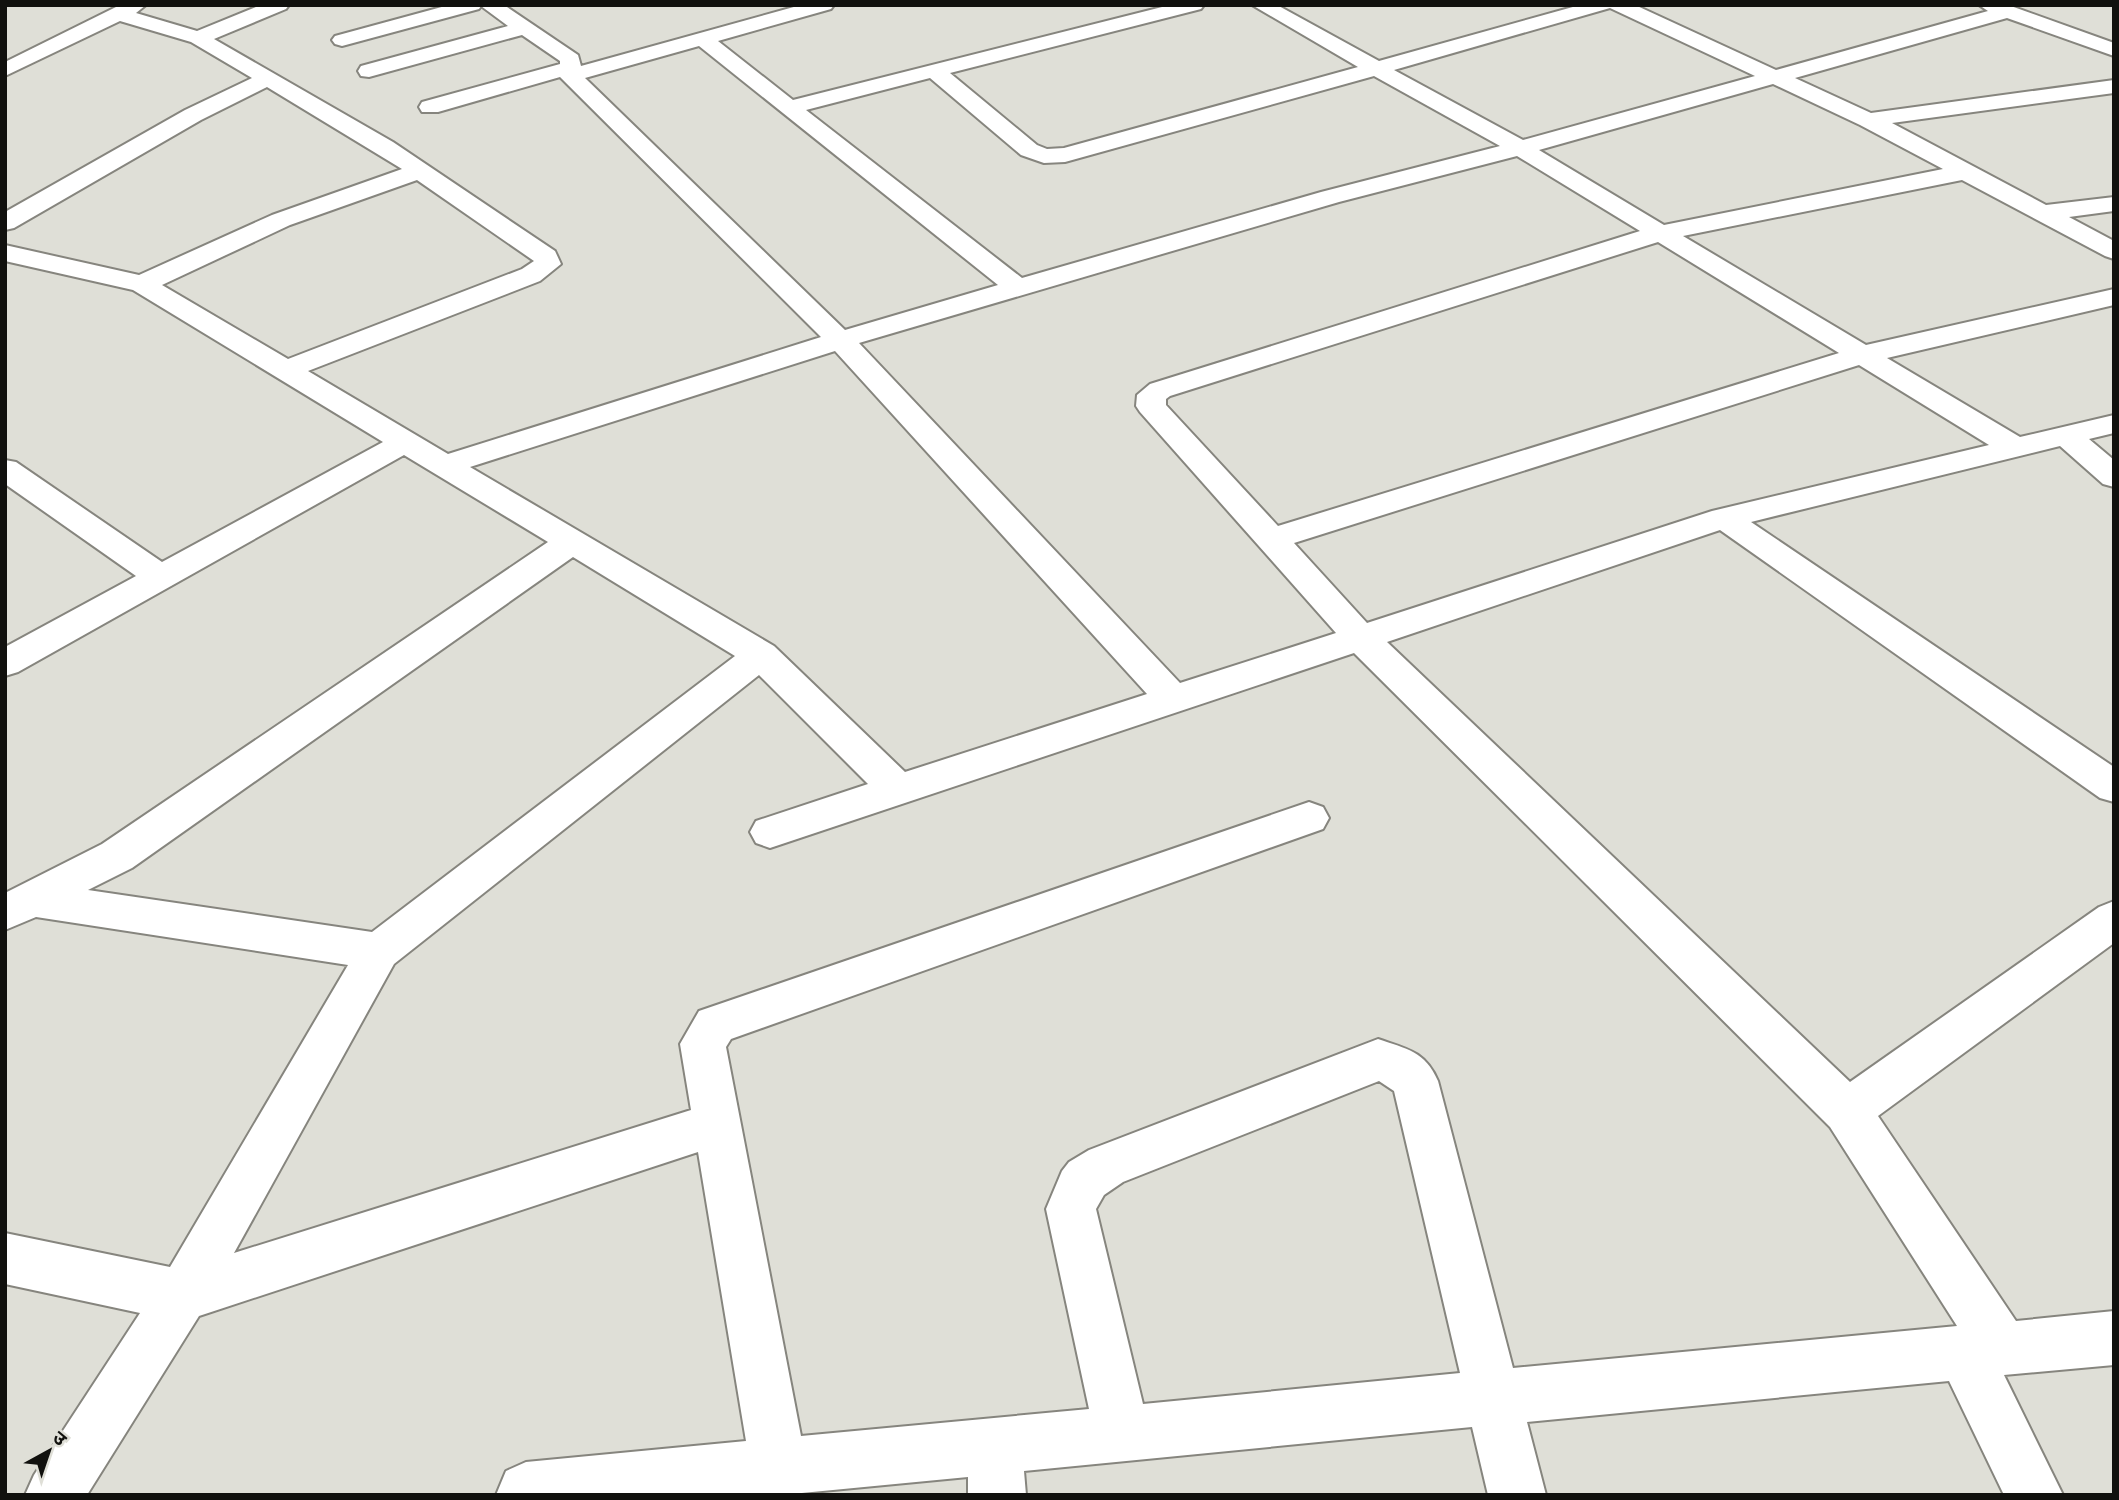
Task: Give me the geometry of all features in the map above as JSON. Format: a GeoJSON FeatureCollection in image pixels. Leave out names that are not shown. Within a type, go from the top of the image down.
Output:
{"type":"FeatureCollection","features":[{"type":"Feature","properties":{"kind":"street"},"geometry":{"type":"LineString","coordinates":[[198,38],[279,5]]}},
{"type":"Feature","properties":{"kind":"street"},"geometry":{"type":"LineString","coordinates":[[342,40],[472,5]]}},
{"type":"Feature","properties":{"kind":"street"},"geometry":{"type":"LineString","coordinates":[[429,107],[824,5]]}},
{"type":"Feature","properties":{"kind":"street"},"geometry":{"type":"LineString","coordinates":[[790,107],[1194,5]]}},
{"type":"Feature","properties":{"kind":"street"},"geometry":{"type":"LineString","coordinates":[[1262,5],[1520,148],[2016,448]]}},
{"type":"Feature","properties":{"kind":"street"},"geometry":{"type":"LineString","coordinates":[[935,71],[1030,150],[1044,156],[1065,155],[1603,5]]}},
{"type":"Feature","properties":{"kind":"street"},"geometry":{"type":"LineString","coordinates":[[1619,5],[1868,120],[2114,251]]}},
{"type":"Feature","properties":{"kind":"street"},"geometry":{"type":"LineString","coordinates":[[10,65],[128,9],[198,38],[385,147],[546,257],[548,264],[531,275],[285,370]]}},
{"type":"Feature","properties":{"kind":"street"},"geometry":{"type":"LineString","coordinates":[[444,465],[840,340],[1330,197],[1776,78],[1999,9],[2114,50]]}},
{"type":"Feature","properties":{"kind":"street"},"geometry":{"type":"LineString","coordinates":[[369,71],[509,12],[571,59],[570,72],[840,340],[1174,700]]}},
{"type":"Feature","properties":{"kind":"street"},"geometry":{"type":"LineString","coordinates":[[703,38],[1018,288]]}},
{"type":"Feature","properties":{"kind":"street"},"geometry":{"type":"LineString","coordinates":[[5,223],[193,115],[268,79]]}},
{"type":"Feature","properties":{"kind":"street"},"geometry":{"type":"LineString","coordinates":[[1868,120],[2114,86]]}},
{"type":"Feature","properties":{"kind":"street"},"geometry":{"type":"LineString","coordinates":[[142,284],[281,220],[420,171]]}},
{"type":"Feature","properties":{"kind":"street"},"geometry":{"type":"LineString","coordinates":[[1965,172],[1661,233],[1205,375],[1152,395],[1151,406],[1361,638],[1847,1111],[1984,1351],[2034,1495]]}},
{"type":"Feature","properties":{"kind":"street"},"geometry":{"type":"LineString","coordinates":[[2041,213],[2114,204]]}},
{"type":"Feature","properties":{"kind":"street"},"geometry":{"type":"LineString","coordinates":[[5,253],[142,284],[761,655],[898,790]]}},
{"type":"Feature","properties":{"kind":"street"},"geometry":{"type":"LineString","coordinates":[[1272,539],[1862,355],[2114,297]]}},
{"type":"Feature","properties":{"kind":"street"},"geometry":{"type":"LineString","coordinates":[[770,832],[1724,519],[2114,424]]}},
{"type":"Feature","properties":{"kind":"street"},"geometry":{"type":"LineString","coordinates":[[2067,436],[2114,477]]}},
{"type":"Feature","properties":{"kind":"street"},"geometry":{"type":"LineString","coordinates":[[5,663],[405,442]]}},
{"type":"Feature","properties":{"kind":"street"},"geometry":{"type":"LineString","coordinates":[[5,469],[161,577]]}},
{"type":"Feature","properties":{"kind":"street"},"geometry":{"type":"LineString","coordinates":[[1724,519],[2114,787]]}},
{"type":"Feature","properties":{"kind":"street"},"geometry":{"type":"LineString","coordinates":[[19,906],[117,856],[572,542]]}},
{"type":"Feature","properties":{"kind":"street"},"geometry":{"type":"LineString","coordinates":[[54,1495],[183,1296],[379,951],[761,655]]}},
{"type":"Feature","properties":{"kind":"street"},"geometry":{"type":"LineString","coordinates":[[779,1467],[716,1124],[704,1044],[715,1026],[1309,818]]}},
{"type":"Feature","properties":{"kind":"street"},"geometry":{"type":"LineString","coordinates":[[19,906],[379,951]]}},
{"type":"Feature","properties":{"kind":"street"},"geometry":{"type":"LineString","coordinates":[[1847,1111],[2114,919]]}},
{"type":"Feature","properties":{"kind":"street"},"geometry":{"type":"LineString","coordinates":[[1122,1434],[1071,1209],[1077,1187],[1089,1175],[1105,1166],[1378,1060],[1403,1069],[1415,1081],[1517,1495]]}},
{"type":"Feature","properties":{"kind":"street"},"geometry":{"type":"LineString","coordinates":[[5,1258],[183,1296],[716,1124]]}},
{"type":"Feature","properties":{"kind":"street"},"geometry":{"type":"LineString","coordinates":[[525,1495],[526,1491],[779,1467],[996,1471],[1122,1434],[2114,1339]]}}]}
